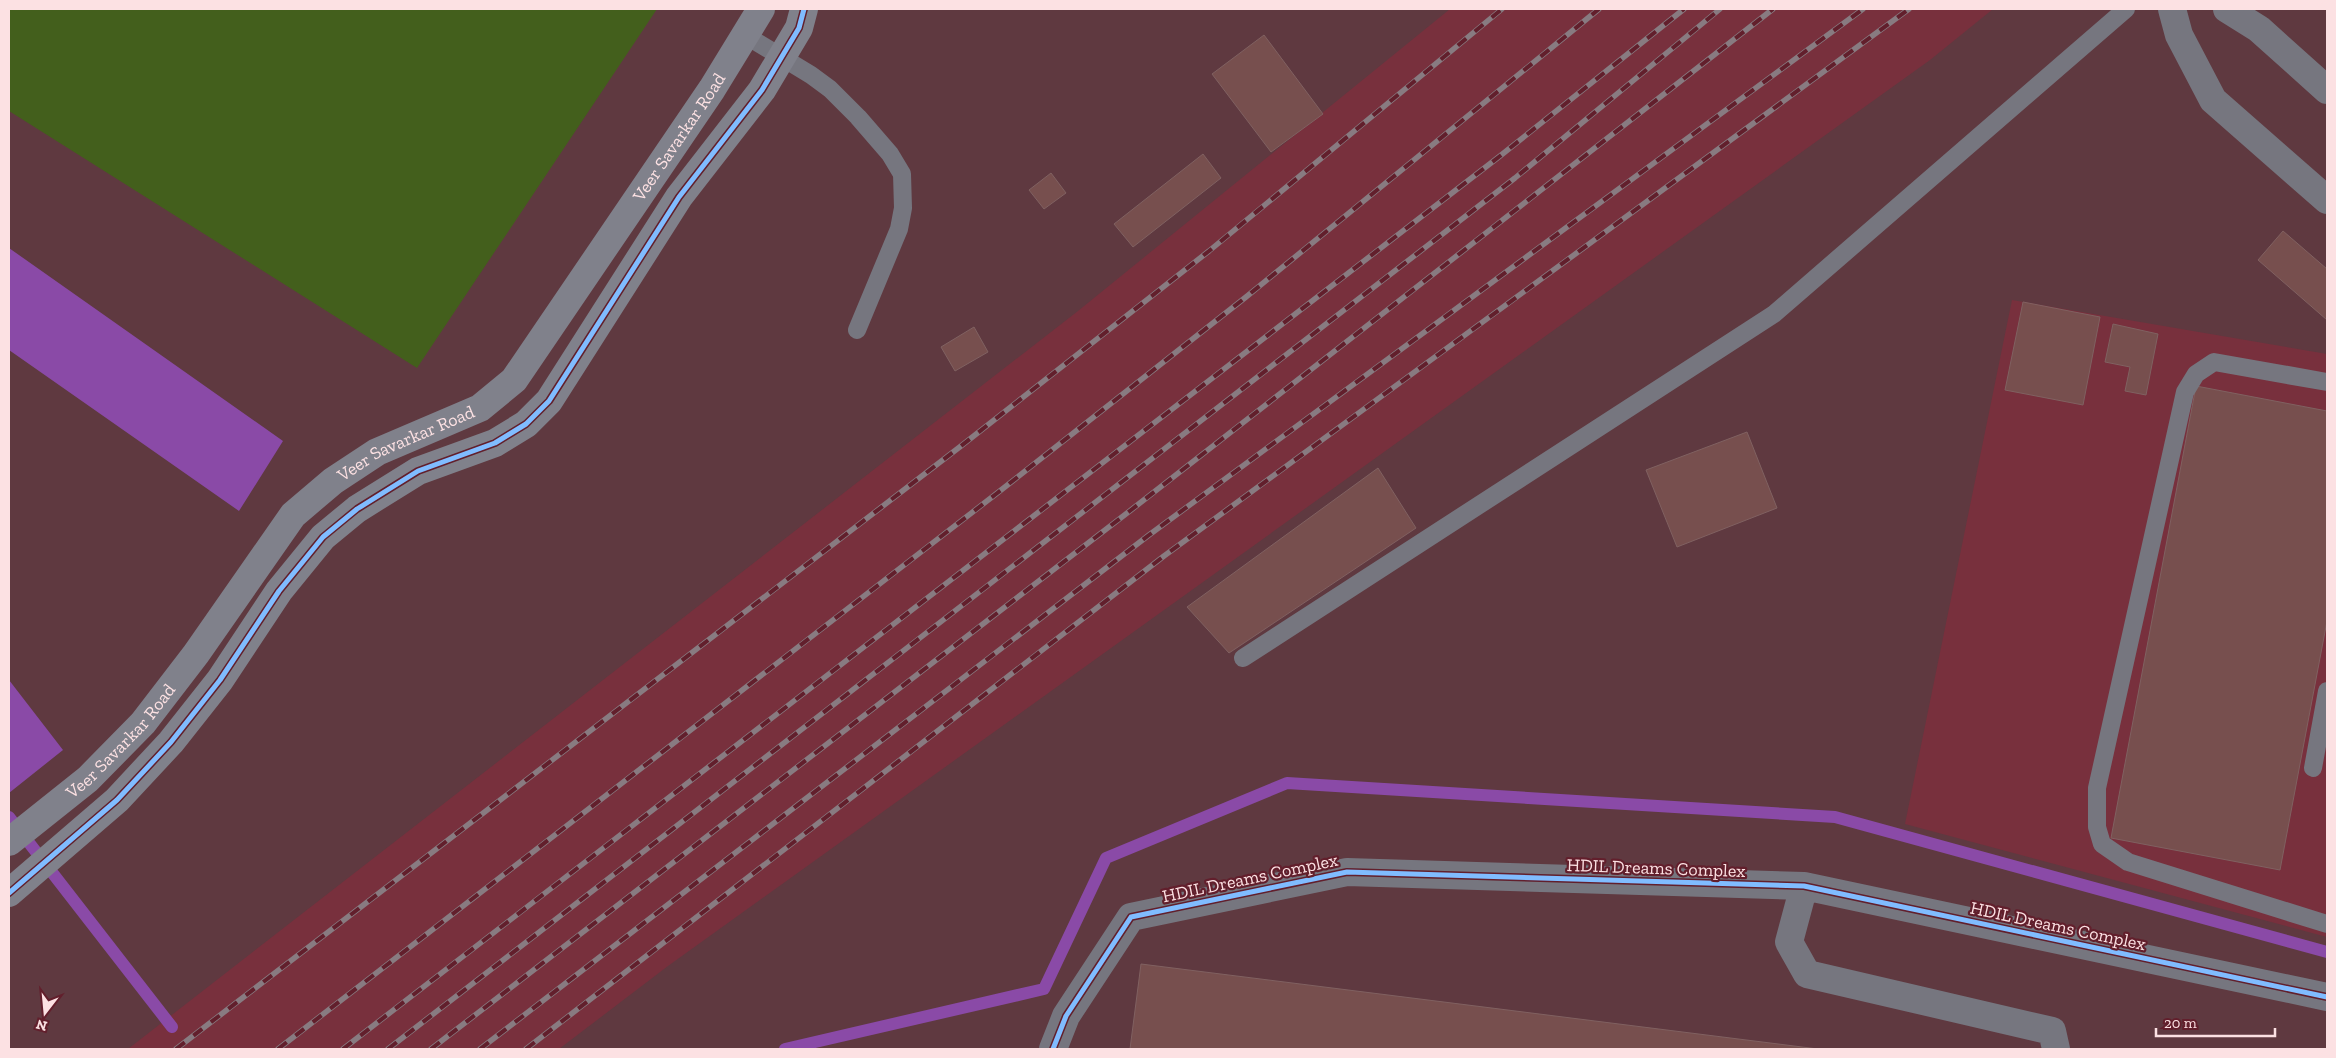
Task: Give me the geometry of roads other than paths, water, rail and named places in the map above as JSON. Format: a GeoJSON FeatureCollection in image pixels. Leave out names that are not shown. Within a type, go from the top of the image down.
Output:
{"type":"FeatureCollection","features":[{"type":"Feature","properties":{"kind":"street","name":"Veer Savarkar Road"},"geometry":{"type":"LineString","coordinates":[[9,842],[88,779],[143,723],[196,654],[293,515],[333,481],[377,452],[480,408],[514,380],[712,89],[761,9]]}},
{"type":"Feature","properties":{"kind":"street"},"geometry":{"type":"LineString","coordinates":[[9,893],[117,800],[172,742],[220,680],[279,591],[323,536],[357,509],[418,471],[495,443],[526,424],[549,401],[679,197],[762,90],[800,28],[804,9]]}},
{"type":"Feature","properties":{"kind":"street"},"geometry":{"type":"LineString","coordinates":[[2172,9],[2179,35],[2213,100],[2327,200]]}},
{"type":"Feature","properties":{"kind":"street"},"geometry":{"type":"LineString","coordinates":[[2227,9],[2259,29],[2327,90]]}},
{"type":"Feature","properties":{"kind":"street","name":"HDIL Dreams Complex"},"geometry":{"type":"LineString","coordinates":[[1053,1049],[1066,1016],[1131,917],[1347,872],[1804,886],[2327,997]]}},
{"type":"Feature","properties":{"kind":"street"},"geometry":{"type":"LineString","coordinates":[[1804,886],[1789,942],[1807,974],[2052,1031],[2056,1049]]}},
{"type":"Feature","properties":{"kind":"lane"},"geometry":{"type":"LineString","coordinates":[[1243,658],[1774,314],[2126,9]]}},
{"type":"Feature","properties":{"kind":"lane"},"geometry":{"type":"LineString","coordinates":[[745,35],[782,56],[830,90],[851,110],[890,154],[902,174],[903,208],[899,229],[857,330]]}},
{"type":"Feature","properties":{"kind":"lane"},"geometry":{"type":"LineString","coordinates":[[2327,382],[2214,362],[2196,374],[2185,392],[2097,788],[2097,827],[2102,844],[2128,862],[2327,924]]}},
{"type":"Feature","properties":{"kind":"lane"},"geometry":{"type":"LineString","coordinates":[[2313,768],[2327,691]]}},
{"type":"Feature","properties":{"kind":"waterway"},"geometry":{"type":"LineString","coordinates":[[785,1049],[1044,989],[1106,858],[1287,783],[1835,817],[2327,952]]}},
{"type":"Feature","properties":{"kind":"waterway"},"geometry":{"type":"LineString","coordinates":[[9,817],[172,1027]]}},
{"type":"Feature","properties":{"kind":"railway"},"geometry":{"type":"LineString","coordinates":[[176,1049],[961,446],[1209,251],[1502,9]]}},
{"type":"Feature","properties":{"kind":"railway"},"geometry":{"type":"LineString","coordinates":[[278,1049],[996,494],[1246,297],[1599,9]]}},
{"type":"Feature","properties":{"kind":"railway"},"geometry":{"type":"LineString","coordinates":[[343,1049],[1500,156],[1684,9]]}},
{"type":"Feature","properties":{"kind":"railway"},"geometry":{"type":"LineString","coordinates":[[388,1049],[1515,178],[1720,9]]}},
{"type":"Feature","properties":{"kind":"railway"},"geometry":{"type":"LineString","coordinates":[[431,1049],[1131,510],[1773,9]]}},
{"type":"Feature","properties":{"kind":"railway"},"geometry":{"type":"LineString","coordinates":[[480,1049],[1149,535],[1863,9]]}},
{"type":"Feature","properties":{"kind":"railway"},"geometry":{"type":"LineString","coordinates":[[526,1049],[1164,556],[1909,9]]}}]}
